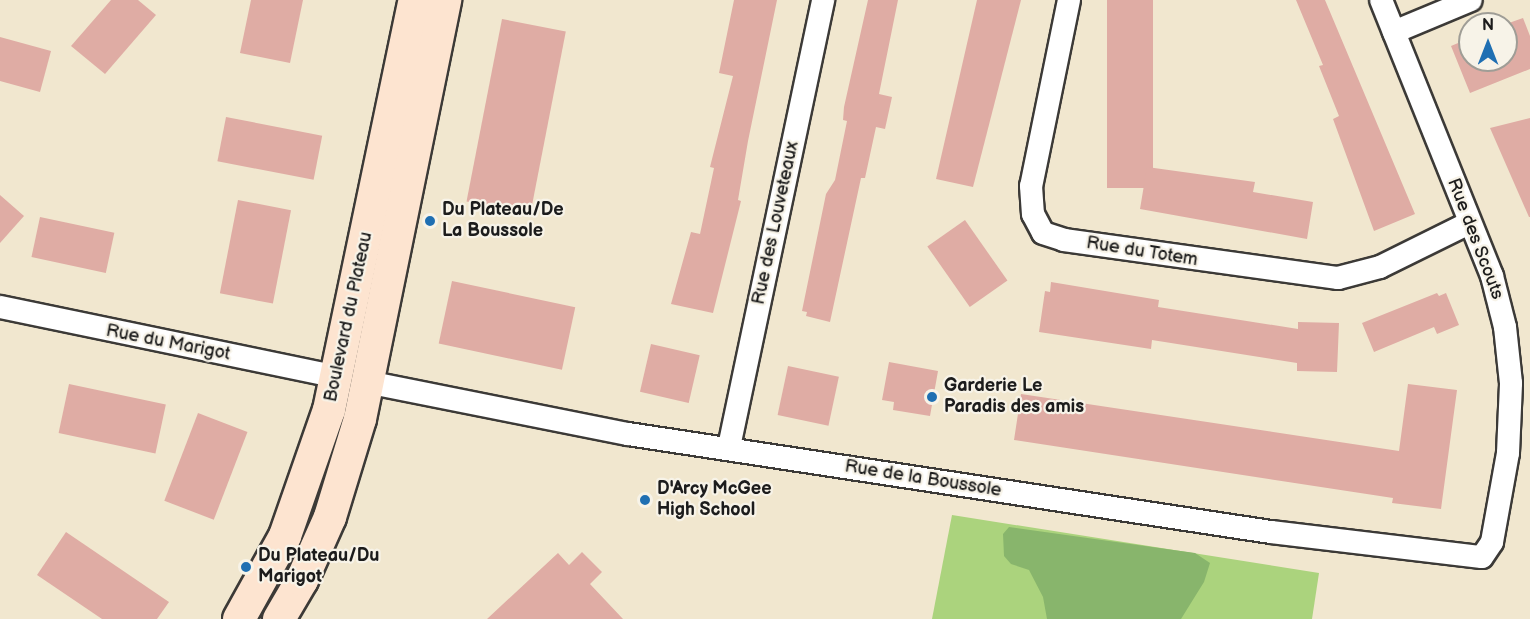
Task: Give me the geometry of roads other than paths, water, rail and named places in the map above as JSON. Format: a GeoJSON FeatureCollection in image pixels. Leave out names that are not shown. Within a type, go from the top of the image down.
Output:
{"type":"FeatureCollection","features":[{"type":"Feature","properties":{"kind":"main road","name":"Boulevard du Plateau"},"geometry":{"type":"LineString","coordinates":[[239,619],[285,536],[337,377],[416,0]]}},
{"type":"Feature","properties":{"kind":"main road","name":"Boulevard du Plateau"},"geometry":{"type":"LineString","coordinates":[[279,619],[302,580],[330,516],[360,418],[445,0]]}},
{"type":"Feature","properties":{"kind":"main road"},"geometry":{"type":"LineString","coordinates":[[337,377],[367,382]]}},
{"type":"Feature","properties":{"kind":"street","name":"Rue des Louveteaux"},"geometry":{"type":"LineString","coordinates":[[729,447],[824,0]]}},
{"type":"Feature","properties":{"kind":"street","name":"Rue du Totem"},"geometry":{"type":"LineString","coordinates":[[1069,0],[1031,186],[1033,214],[1043,233],[1064,240],[1338,278],[1380,267],[1469,223]]}},
{"type":"Feature","properties":{"kind":"street","name":"Rue des Scouts"},"geometry":{"type":"LineString","coordinates":[[1381,0],[1502,308],[1511,383],[1508,453],[1492,542],[1482,557]]}},
{"type":"Feature","properties":{"kind":"street"},"geometry":{"type":"LineString","coordinates":[[1394,32],[1471,0]]}},
{"type":"Feature","properties":{"kind":"street","name":"Rue du Marigot"},"geometry":{"type":"LineString","coordinates":[[0,307],[337,377]]}},
{"type":"Feature","properties":{"kind":"street","name":"Rue de la Boussole"},"geometry":{"type":"LineString","coordinates":[[367,382],[628,434],[729,447],[881,474],[1271,532],[1482,557]]}},
{"type":"Feature","properties":{"kind":"place","name":"Du Plateau/De La Boussole"},"geometry":{"type":"Point","coordinates":[430,221]}},
{"type":"Feature","properties":{"kind":"place","name":"Garderie Le Paradis des amis"},"geometry":{"type":"Point","coordinates":[932,397]}},
{"type":"Feature","properties":{"kind":"place","name":"D'Arcy McGee High School"},"geometry":{"type":"Point","coordinates":[645,500]}},
{"type":"Feature","properties":{"kind":"place","name":"Du Plateau/Du Marigot"},"geometry":{"type":"Point","coordinates":[246,567]}}]}
